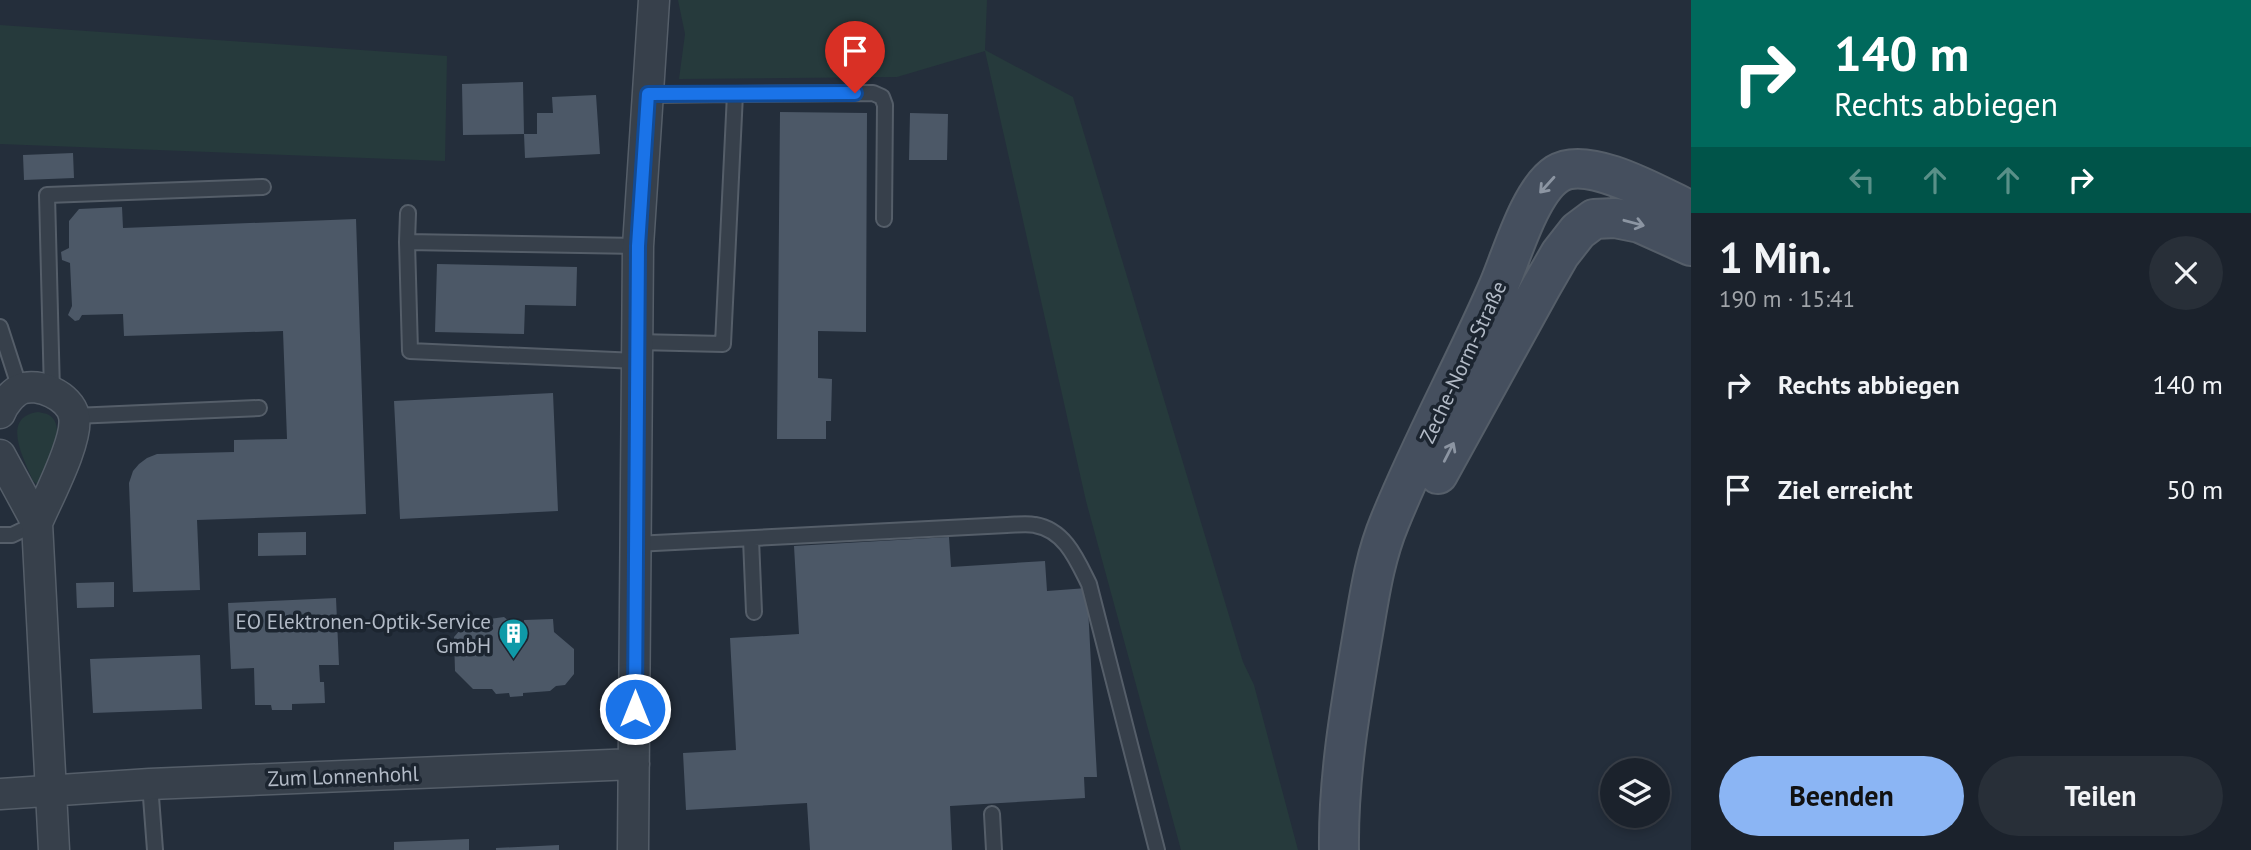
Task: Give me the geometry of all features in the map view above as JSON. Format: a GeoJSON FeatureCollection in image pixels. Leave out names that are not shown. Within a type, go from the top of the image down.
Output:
{"type":"FeatureCollection","features":[{"type":"Feature","properties":{"kind":"main road","name":"Zeche-Norm-Straße"},"geometry":{"type":"LineString","coordinates":[[1339,850],[1343,763],[1374,572],[1389,523],[1497,291],[1535,199],[1558,173],[1574,168],[1609,174],[1691,211]]}},
{"type":"Feature","properties":{"kind":"main road","name":"Zeche-Norm-Straße"},"geometry":{"type":"LineString","coordinates":[[1352,697],[1391,578],[1421,509],[1454,444],[1560,254],[1578,231],[1594,219],[1615,218],[1640,223],[1691,246]]}},
{"type":"Feature","properties":{"kind":"street"},"geometry":{"type":"LineString","coordinates":[[633,850],[638,246],[654,0]]}},
{"type":"Feature","properties":{"kind":"street"},"geometry":{"type":"LineString","coordinates":[[0,413],[3,405],[20,389],[36,387],[52,392],[68,404],[74,416],[68,452],[37,523]]}},
{"type":"Feature","properties":{"kind":"street"},"geometry":{"type":"LineString","coordinates":[[0,455],[37,523],[54,850]]}},
{"type":"Feature","properties":{"kind":"street","name":"Zum Lonnenhohl"},"geometry":{"type":"LineString","coordinates":[[0,794],[150,784],[634,764]]}},
{"type":"Feature","properties":{"kind":"lane"},"geometry":{"type":"LineString","coordinates":[[648,94],[873,93],[882,97],[885,105],[884,219]]}},
{"type":"Feature","properties":{"kind":"lane"},"geometry":{"type":"LineString","coordinates":[[408,213],[410,351],[637,351],[723,344],[735,94]]}},
{"type":"Feature","properties":{"kind":"lane"},"geometry":{"type":"LineString","coordinates":[[52,392],[47,195],[263,187]]}},
{"type":"Feature","properties":{"kind":"lane"},"geometry":{"type":"LineString","coordinates":[[407,242],[638,246]]}},
{"type":"Feature","properties":{"kind":"lane"},"geometry":{"type":"LineString","coordinates":[[0,327],[20,389]]}},
{"type":"Feature","properties":{"kind":"lane"},"geometry":{"type":"LineString","coordinates":[[74,416],[259,408]]}},
{"type":"Feature","properties":{"kind":"lane"},"geometry":{"type":"LineString","coordinates":[[0,535],[12,534],[37,523]]}},
{"type":"Feature","properties":{"kind":"lane"},"geometry":{"type":"LineString","coordinates":[[635,544],[1035,525],[1059,536],[1074,553],[1089,584],[1157,850]]}},
{"type":"Feature","properties":{"kind":"lane"},"geometry":{"type":"LineString","coordinates":[[751,539],[754,612]]}},
{"type":"Feature","properties":{"kind":"lane"},"geometry":{"type":"LineString","coordinates":[[150,784],[155,850]]}},
{"type":"Feature","properties":{"kind":"lane"},"geometry":{"type":"LineString","coordinates":[[992,814],[994,850]]}},
{"type":"Feature","properties":{"kind":"green space"},"geometry":{"type":"Polygon","coordinates":[[[678,0],[987,0],[985,50],[1073,97],[1243,662],[1254,685],[1298,850],[1181,850],[1086,501],[985,51],[897,77],[679,79],[685,34],[678,0]]]}},
{"type":"Feature","properties":{"kind":"green space"},"geometry":{"type":"Polygon","coordinates":[[[0,25],[447,56],[445,161],[0,144],[0,25]]]}},
{"type":"Feature","properties":{"kind":"green space"},"geometry":{"type":"Polygon","coordinates":[[[38,412],[49,415],[55,421],[57,429],[54,448],[38,485],[33,481],[25,462],[17,430],[27,415],[38,412]]]}},
{"type":"Feature","properties":{"kind":"building"},"geometry":{"type":"Polygon","coordinates":[[[523,82],[524,134],[463,135],[462,84],[523,82]]]}},
{"type":"Feature","properties":{"kind":"building"},"geometry":{"type":"Polygon","coordinates":[[[596,95],[600,154],[525,158],[524,134],[537,134],[537,113],[553,113],[552,97],[596,95]]]}},
{"type":"Feature","properties":{"kind":"building"},"geometry":{"type":"Polygon","coordinates":[[[780,112],[867,113],[866,332],[818,331],[818,378],[832,379],[831,421],[826,421],[826,439],[777,439],[780,112]]]}},
{"type":"Feature","properties":{"kind":"building"},"geometry":{"type":"Polygon","coordinates":[[[910,113],[948,114],[947,160],[909,160],[910,113]]]}},
{"type":"Feature","properties":{"kind":"building"},"geometry":{"type":"Polygon","coordinates":[[[73,153],[74,178],[24,180],[23,155],[73,153]]]}},
{"type":"Feature","properties":{"kind":"building"},"geometry":{"type":"Polygon","coordinates":[[[122,207],[123,228],[356,219],[366,514],[197,520],[200,590],[133,592],[129,483],[139,464],[157,454],[234,452],[234,440],[287,439],[283,331],[124,336],[123,314],[82,315],[75,321],[68,315],[72,306],[70,263],[62,260],[61,252],[69,248],[69,221],[79,209],[122,207]]]}},
{"type":"Feature","properties":{"kind":"building"},"geometry":{"type":"Polygon","coordinates":[[[437,264],[577,267],[576,306],[525,305],[524,334],[435,332],[437,264]]]}},
{"type":"Feature","properties":{"kind":"building"},"geometry":{"type":"Polygon","coordinates":[[[553,393],[558,511],[400,519],[394,401],[553,393]]]}},
{"type":"Feature","properties":{"kind":"building"},"geometry":{"type":"Polygon","coordinates":[[[306,532],[306,555],[258,556],[258,533],[306,532]]]}},
{"type":"Feature","properties":{"kind":"building"},"geometry":{"type":"Polygon","coordinates":[[[949,537],[951,567],[1045,561],[1047,591],[1087,588],[1097,777],[1084,777],[1085,798],[950,806],[952,850],[810,850],[807,803],[686,810],[683,753],[736,750],[730,638],[799,634],[794,546],[949,537]]]}},
{"type":"Feature","properties":{"kind":"building"},"geometry":{"type":"Polygon","coordinates":[[[114,582],[114,607],[77,608],[76,583],[114,582]]]}},
{"type":"Feature","properties":{"kind":"building"},"geometry":{"type":"Polygon","coordinates":[[[336,598],[339,665],[319,665],[320,682],[324,682],[325,703],[292,704],[292,710],[272,710],[271,705],[255,705],[254,668],[231,669],[228,603],[336,598]]]}},
{"type":"Feature","properties":{"kind":"building","name":"EO Elektronen-Optik-Service GmbH"},"geometry":{"type":"Polygon","coordinates":[[[504,617],[522,632],[522,637],[525,637],[524,620],[553,619],[554,632],[574,649],[574,674],[565,685],[556,686],[550,691],[510,697],[509,693],[496,694],[492,689],[473,689],[455,671],[454,637],[467,622],[504,617]]]}},
{"type":"Feature","properties":{"kind":"building"},"geometry":{"type":"Polygon","coordinates":[[[200,655],[202,709],[93,713],[90,659],[200,655]]]}},
{"type":"Feature","properties":{"kind":"building"},"geometry":{"type":"Polygon","coordinates":[[[469,839],[469,850],[394,850],[394,842],[469,839]]]}},
{"type":"Feature","properties":{"kind":"building"},"geometry":{"type":"Polygon","coordinates":[[[559,845],[559,850],[496,850],[496,848],[559,845]]]}},
{"type":"Feature","properties":{"kind":"place","name":"EO Elektronen-Optik-Service GmbH"},"geometry":{"type":"Point","coordinates":[514,660]}},
{"type":"Feature","properties":{"kind":"route"},"geometry":{"type":"LineString","coordinates":[[635,709],[638,246],[648,94],[855,93]]}}]}
